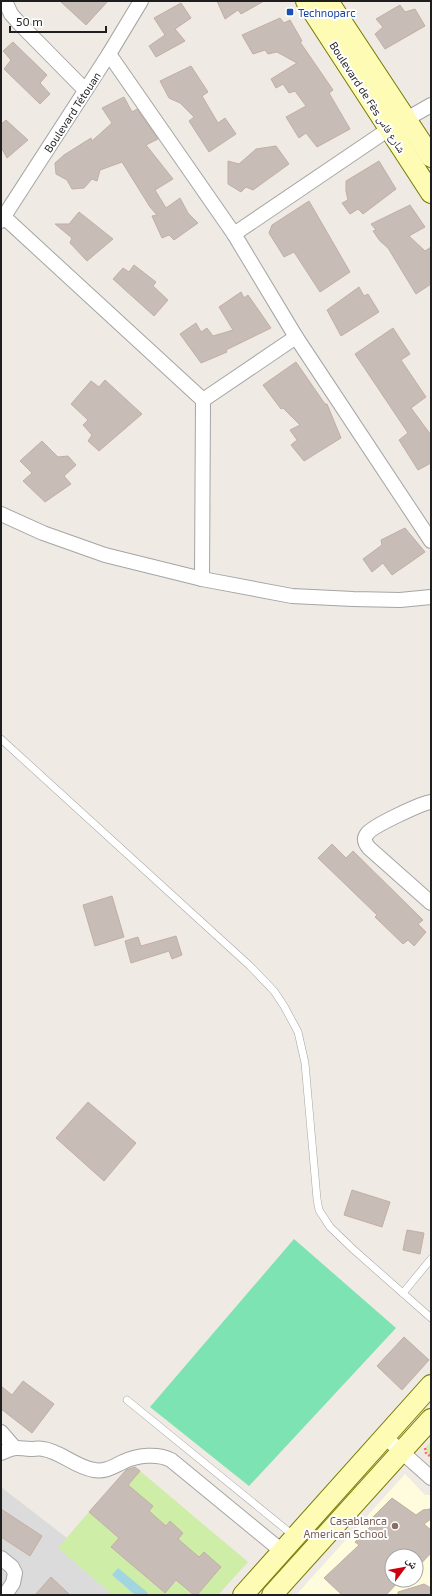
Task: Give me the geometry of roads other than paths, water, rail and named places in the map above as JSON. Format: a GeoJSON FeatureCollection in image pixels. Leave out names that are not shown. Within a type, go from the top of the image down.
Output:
{"type":"FeatureCollection","features":[{"type":"Feature","properties":{"kind":"main road","name":"Boulevard de Fès شارع فاس"},"geometry":{"type":"LineString","coordinates":[[306,1],[398,124],[431,157]]}},
{"type":"Feature","properties":{"kind":"main road","name":"Boulevard de Fès شارع فاس"},"geometry":{"type":"LineString","coordinates":[[328,1],[398,124],[431,193]]}},
{"type":"Feature","properties":{"kind":"main road"},"geometry":{"type":"LineString","coordinates":[[243,1595],[386,1437],[428,1394]]}},
{"type":"Feature","properties":{"kind":"main road"},"geometry":{"type":"LineString","coordinates":[[272,1595],[431,1419]]}},
{"type":"Feature","properties":{"kind":"street"},"geometry":{"type":"LineString","coordinates":[[5,1],[11,14],[18,22],[85,90]]}},
{"type":"Feature","properties":{"kind":"street","name":"Boulevard Tétouan"},"geometry":{"type":"LineString","coordinates":[[3,219],[109,54],[141,1]]}},
{"type":"Feature","properties":{"kind":"street"},"geometry":{"type":"LineString","coordinates":[[109,54],[234,234],[296,338],[431,541]]}},
{"type":"Feature","properties":{"kind":"street"},"geometry":{"type":"LineString","coordinates":[[234,234],[398,124],[431,105]]}},
{"type":"Feature","properties":{"kind":"street"},"geometry":{"type":"LineString","coordinates":[[3,219],[203,400],[202,579]]}},
{"type":"Feature","properties":{"kind":"street"},"geometry":{"type":"LineString","coordinates":[[203,400],[296,338]]}},
{"type":"Feature","properties":{"kind":"street"},"geometry":{"type":"LineString","coordinates":[[1,514],[43,532],[105,555],[202,579],[292,596],[400,600],[431,598]]}},
{"type":"Feature","properties":{"kind":"street"},"geometry":{"type":"LineString","coordinates":[[431,802],[421,804],[374,827],[366,835],[365,840],[369,848],[431,903]]}},
{"type":"Feature","properties":{"kind":"street"},"geometry":{"type":"LineString","coordinates":[[1,1432],[14,1447]]}},
{"type":"Feature","properties":{"kind":"street"},"geometry":{"type":"LineString","coordinates":[[386,1437],[431,1478]]}},
{"type":"Feature","properties":{"kind":"street"},"geometry":{"type":"LineString","coordinates":[[1,1453],[14,1447],[43,1449],[55,1453],[75,1464],[95,1470],[114,1468],[131,1458],[158,1455],[165,1456],[283,1552]]}},
{"type":"Feature","properties":{"kind":"street"},"geometry":{"type":"LineString","coordinates":[[1,1558],[12,1567],[16,1573],[15,1580],[6,1595]]}},
{"type":"Feature","properties":{"kind":"lane"},"geometry":{"type":"LineString","coordinates":[[1,739],[250,966],[274,991],[298,1032],[304,1063],[319,1210],[330,1227],[431,1318]]}},
{"type":"Feature","properties":{"kind":"lane"},"geometry":{"type":"LineString","coordinates":[[403,1293],[431,1259]]}},
{"type":"Feature","properties":{"kind":"lane"},"geometry":{"type":"LineString","coordinates":[[127,1400],[296,1537]]}},
{"type":"Feature","properties":{"kind":"water"},"geometry":{"type":"Polygon","coordinates":[[[118,1568],[148,1593],[146,1595],[135,1595],[112,1575],[118,1568]]]}},
{"type":"Feature","properties":{"kind":"place","name":"Technoparc"},"geometry":{"type":"Point","coordinates":[290,12]}},
{"type":"Feature","properties":{"kind":"place","name":"Casablanca American School"},"geometry":{"type":"Point","coordinates":[395,1526]}}]}
